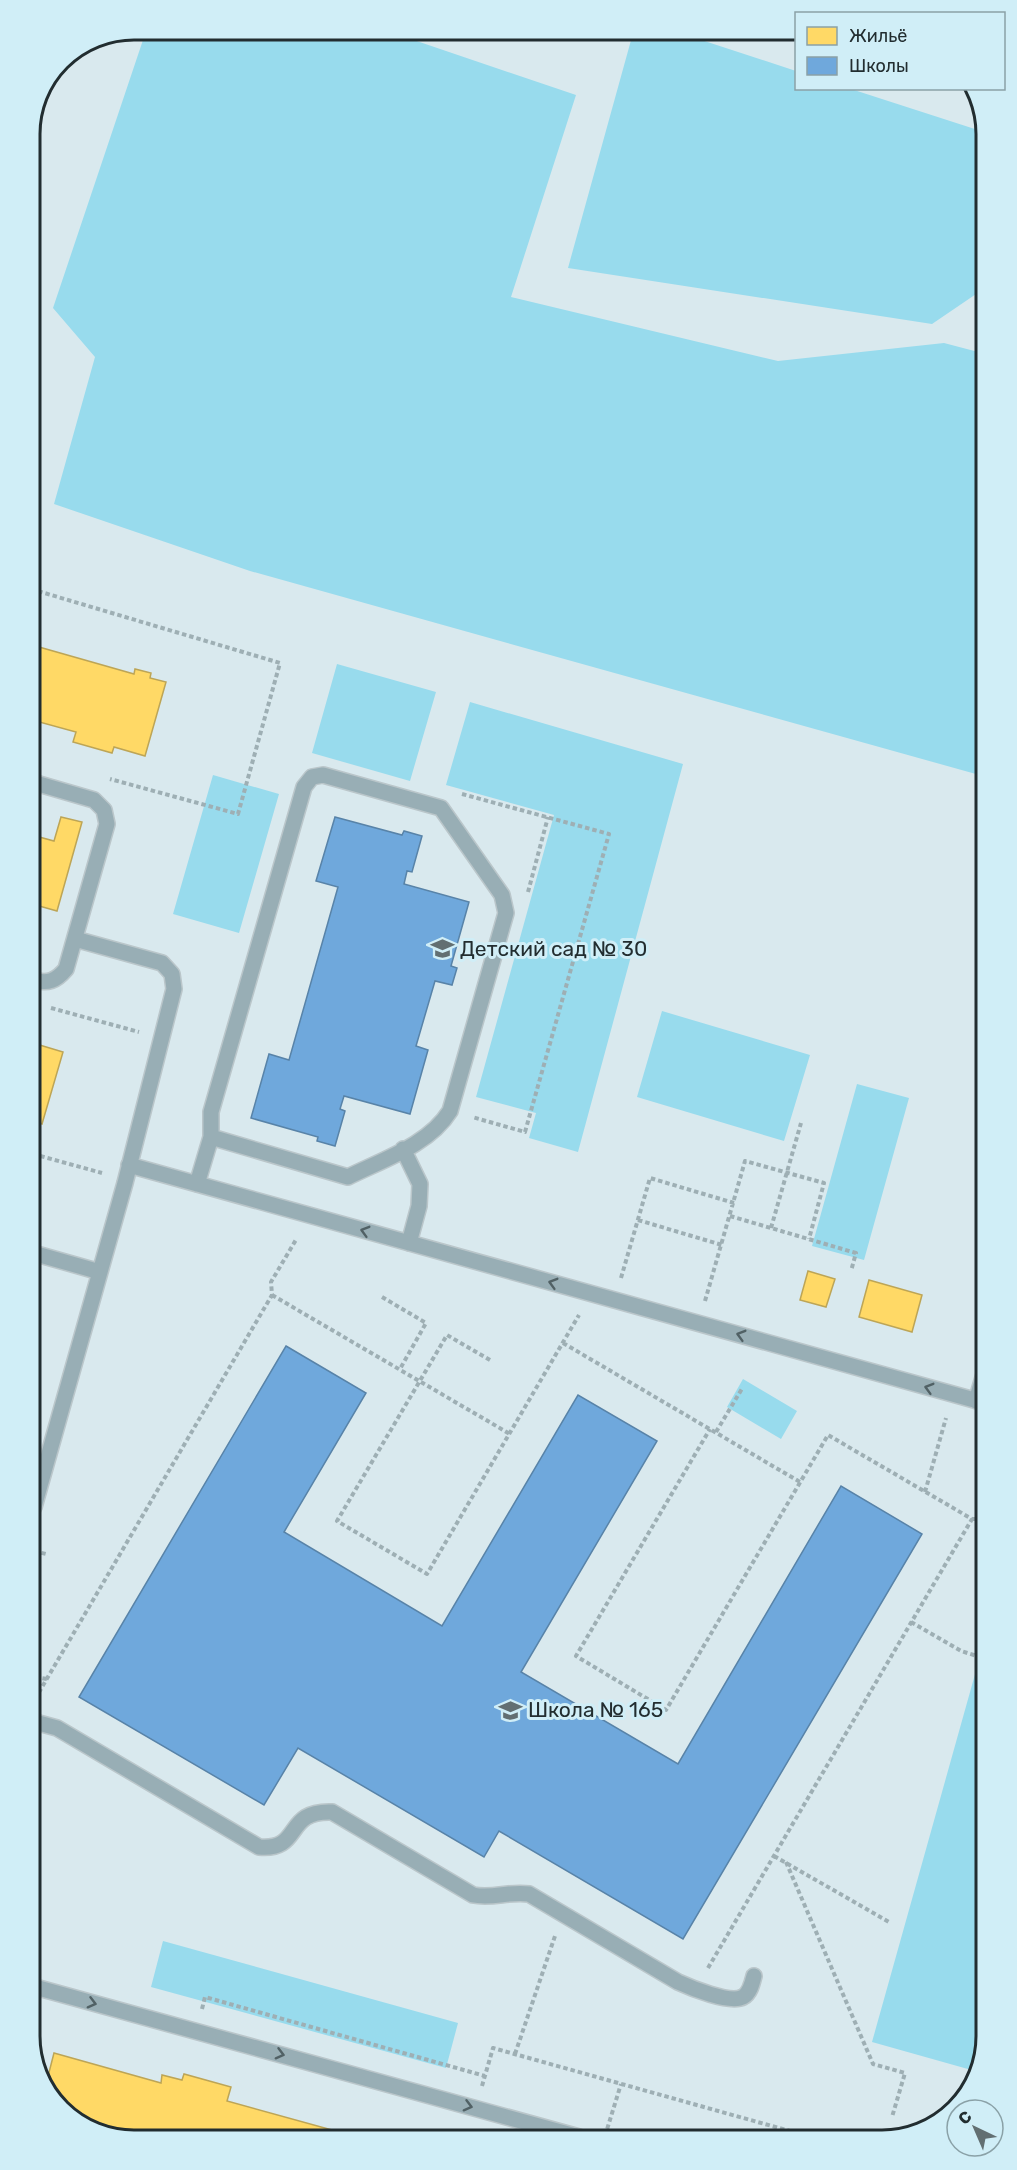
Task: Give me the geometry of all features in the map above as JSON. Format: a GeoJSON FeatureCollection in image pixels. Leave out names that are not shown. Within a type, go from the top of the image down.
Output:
{"type":"FeatureCollection","features":[{"type":"Feature","properties":{"kind":"lane"},"geometry":{"type":"LineString","coordinates":[[197,1184],[211,1137],[211,1112],[304,787],[312,777],[323,775],[432,804],[446,813],[506,903],[506,913],[450,1111],[435,1130],[348,1177],[211,1137]]}},
{"type":"Feature","properties":{"kind":"lane"},"geometry":{"type":"LineString","coordinates":[[41,785],[94,800],[104,810],[107,824],[66,969],[57,980],[41,982]]}},
{"type":"Feature","properties":{"kind":"lane"},"geometry":{"type":"LineString","coordinates":[[40,1485],[129,1165],[174,989],[172,974],[162,963],[75,939]]}},
{"type":"Feature","properties":{"kind":"lane"},"geometry":{"type":"LineString","coordinates":[[403,1149],[420,1185],[419,1206],[409,1243]]}},
{"type":"Feature","properties":{"kind":"lane"},"geometry":{"type":"LineString","coordinates":[[129,1165],[976,1401]]}},
{"type":"Feature","properties":{"kind":"lane"},"geometry":{"type":"LineString","coordinates":[[40,1255],[100,1272]]}},
{"type":"Feature","properties":{"kind":"lane"},"geometry":{"type":"LineString","coordinates":[[40,1723],[57,1728],[259,1847],[275,1848],[289,1839],[300,1821],[315,1812],[332,1812],[473,1895],[489,1898],[512,1891],[529,1894],[678,1982],[696,1989],[731,1999],[743,1997],[751,1988],[754,1976]]}},
{"type":"Feature","properties":{"kind":"lane"},"geometry":{"type":"LineString","coordinates":[[40,1989],[476,2108],[528,2130]]}},
{"type":"Feature","properties":{"kind":"path"},"geometry":{"type":"LineString","coordinates":[[41,592],[280,663],[238,814],[101,776]]}},
{"type":"Feature","properties":{"kind":"path"},"geometry":{"type":"LineString","coordinates":[[446,813],[462,794],[609,834],[525,1132],[450,1111]]}},
{"type":"Feature","properties":{"kind":"path"},"geometry":{"type":"LineString","coordinates":[[506,903],[526,900],[548,817]]}},
{"type":"Feature","properties":{"kind":"path"},"geometry":{"type":"LineString","coordinates":[[44,1006],[142,1033]]}},
{"type":"Feature","properties":{"kind":"path"},"geometry":{"type":"LineString","coordinates":[[771,1228],[801,1123]]}},
{"type":"Feature","properties":{"kind":"path"},"geometry":{"type":"LineString","coordinates":[[40,1156],[102,1173]]}},
{"type":"Feature","properties":{"kind":"path"},"geometry":{"type":"LineString","coordinates":[[705,1302],[745,1161],[825,1183],[809,1239]]}},
{"type":"Feature","properties":{"kind":"path"},"geometry":{"type":"LineString","coordinates":[[621,1279],[650,1178],[734,1203]]}},
{"type":"Feature","properties":{"kind":"path"},"geometry":{"type":"LineString","coordinates":[[40,1691],[272,1295],[271,1282],[310,1215]]}},
{"type":"Feature","properties":{"kind":"path"},"geometry":{"type":"LineString","coordinates":[[730,1216],[856,1253],[851,1271]]}},
{"type":"Feature","properties":{"kind":"path"},"geometry":{"type":"LineString","coordinates":[[638,1220],[722,1245]]}},
{"type":"Feature","properties":{"kind":"path"},"geometry":{"type":"LineString","coordinates":[[490,1360],[447,1335],[337,1521],[427,1574],[592,1294]]}},
{"type":"Feature","properties":{"kind":"path"},"geometry":{"type":"LineString","coordinates":[[272,1295],[510,1434]]}},
{"type":"Feature","properties":{"kind":"path"},"geometry":{"type":"LineString","coordinates":[[382,1297],[426,1323],[400,1369]]}},
{"type":"Feature","properties":{"kind":"path"},"geometry":{"type":"LineString","coordinates":[[563,1343],[800,1482]]}},
{"type":"Feature","properties":{"kind":"path"},"geometry":{"type":"LineString","coordinates":[[716,1433],[743,1387]]}},
{"type":"Feature","properties":{"kind":"path"},"geometry":{"type":"LineString","coordinates":[[925,1492],[953,1395]]}},
{"type":"Feature","properties":{"kind":"path"},"geometry":{"type":"LineString","coordinates":[[710,1429],[576,1656],[666,1710],[828,1435],[972,1519],[976,1519]]}},
{"type":"Feature","properties":{"kind":"path"},"geometry":{"type":"LineString","coordinates":[[696,1989],[972,1519]]}},
{"type":"Feature","properties":{"kind":"path"},"geometry":{"type":"LineString","coordinates":[[40,1553],[46,1554]]}},
{"type":"Feature","properties":{"kind":"path"},"geometry":{"type":"LineString","coordinates":[[911,1622],[961,1652],[976,1656]]}},
{"type":"Feature","properties":{"kind":"path"},"geometry":{"type":"LineString","coordinates":[[40,1678],[47,1679]]}},
{"type":"Feature","properties":{"kind":"path"},"geometry":{"type":"LineString","coordinates":[[774,1856],[889,1922]]}},
{"type":"Feature","properties":{"kind":"path"},"geometry":{"type":"LineString","coordinates":[[786,1862],[873,2064],[905,2073],[892,2117]]}},
{"type":"Feature","properties":{"kind":"path"},"geometry":{"type":"LineString","coordinates":[[515,2054],[562,1914]]}},
{"type":"Feature","properties":{"kind":"path"},"geometry":{"type":"LineString","coordinates":[[196,2031],[206,1997],[485,2076]]}},
{"type":"Feature","properties":{"kind":"path"},"geometry":{"type":"LineString","coordinates":[[476,2108],[493,2048],[786,2130]]}},
{"type":"Feature","properties":{"kind":"path"},"geometry":{"type":"LineString","coordinates":[[608,2130],[621,2084]]}},
{"type":"Feature","properties":{"kind":"shaded area"},"geometry":{"type":"Polygon","coordinates":[[[143,40],[415,40],[576,95],[511,297],[778,361],[944,343],[976,351],[976,774],[250,571],[54,504],[95,357],[53,308],[143,40]]]}},
{"type":"Feature","properties":{"kind":"shaded area"},"geometry":{"type":"Polygon","coordinates":[[[631,41],[704,41],[795,71],[795,90],[854,90],[976,129],[976,294],[932,324],[568,268],[631,41]]]}},
{"type":"Feature","properties":{"kind":"shaded area"},"geometry":{"type":"Polygon","coordinates":[[[337,664],[436,692],[410,781],[312,753],[337,664]]]}},
{"type":"Feature","properties":{"kind":"shaded area"},"geometry":{"type":"Polygon","coordinates":[[[470,702],[683,764],[578,1152],[529,1138],[536,1113],[476,1097],[554,815],[446,785],[470,702]]]}},
{"type":"Feature","properties":{"kind":"shaded area"},"geometry":{"type":"Polygon","coordinates":[[[213,775],[279,794],[239,933],[173,914],[213,775]]]}},
{"type":"Feature","properties":{"kind":"shaded area"},"geometry":{"type":"Polygon","coordinates":[[[662,1011],[810,1055],[784,1141],[637,1097],[662,1011]]]}},
{"type":"Feature","properties":{"kind":"shaded area"},"geometry":{"type":"Polygon","coordinates":[[[857,1084],[909,1098],[864,1260],[812,1246],[857,1084]]]}},
{"type":"Feature","properties":{"kind":"shaded area"},"geometry":{"type":"Polygon","coordinates":[[[743,1379],[797,1411],[781,1439],[727,1407],[743,1379]]]}},
{"type":"Feature","properties":{"kind":"shaded area"},"geometry":{"type":"Polygon","coordinates":[[[976,1671],[976,2048],[972,2066],[970,2070],[872,2042],[976,1671]]]}},
{"type":"Feature","properties":{"kind":"shaded area"},"geometry":{"type":"Polygon","coordinates":[[[163,1941],[458,2023],[446,2068],[151,1987],[163,1941]]]}},
{"type":"Feature","properties":{"kind":"building: Жильё"},"geometry":{"type":"Polygon","coordinates":[[[41,647],[134,674],[135,669],[151,673],[150,678],[166,682],[145,756],[114,747],[112,753],[73,742],[76,732],[41,722],[41,647]]]}},
{"type":"Feature","properties":{"kind":"building: Жильё"},"geometry":{"type":"Polygon","coordinates":[[[61,817],[82,822],[57,911],[41,906],[41,837],[54,841],[61,817]]]}},
{"type":"Feature","properties":{"kind":"building: Жильё"},"geometry":{"type":"Polygon","coordinates":[[[41,1045],[63,1052],[40,1123],[41,1045]]]}},
{"type":"Feature","properties":{"kind":"building: Жильё"},"geometry":{"type":"Polygon","coordinates":[[[808,1271],[835,1279],[826,1307],[800,1300],[808,1271]]]}},
{"type":"Feature","properties":{"kind":"building: Жильё"},"geometry":{"type":"Polygon","coordinates":[[[869,1280],[922,1295],[912,1332],[859,1317],[869,1280]]]}},
{"type":"Feature","properties":{"kind":"building: Жильё"},"geometry":{"type":"Polygon","coordinates":[[[54,2053],[161,2083],[162,2075],[182,2080],[184,2074],[231,2087],[227,2101],[329,2129],[116,2128],[87,2117],[77,2110],[60,2093],[49,2074],[54,2053]]]}},
{"type":"Feature","properties":{"kind":"building: Школы"},"geometry":{"type":"Polygon","coordinates":[[[335,817],[402,835],[404,831],[422,836],[412,872],[407,871],[404,884],[469,902],[451,966],[457,968],[452,985],[435,981],[416,1046],[428,1050],[410,1114],[344,1096],[340,1109],[345,1111],[335,1146],[317,1141],[318,1137],[251,1118],[269,1054],[289,1060],[338,887],[316,881],[335,817]]]}},
{"type":"Feature","properties":{"kind":"building: Школы"},"geometry":{"type":"Polygon","coordinates":[[[286,1346],[366,1393],[284,1532],[442,1626],[578,1395],[657,1441],[521,1672],[678,1764],[841,1486],[922,1534],[683,1939],[499,1831],[484,1857],[298,1748],[264,1805],[79,1697],[286,1346]]]}},
{"type":"Feature","properties":{"kind":"place","name":"Детский сад № 30"},"geometry":{"type":"Point","coordinates":[442,949]}},
{"type":"Feature","properties":{"kind":"place","name":"Школа № 165"},"geometry":{"type":"Point","coordinates":[510,1710]}}]}
